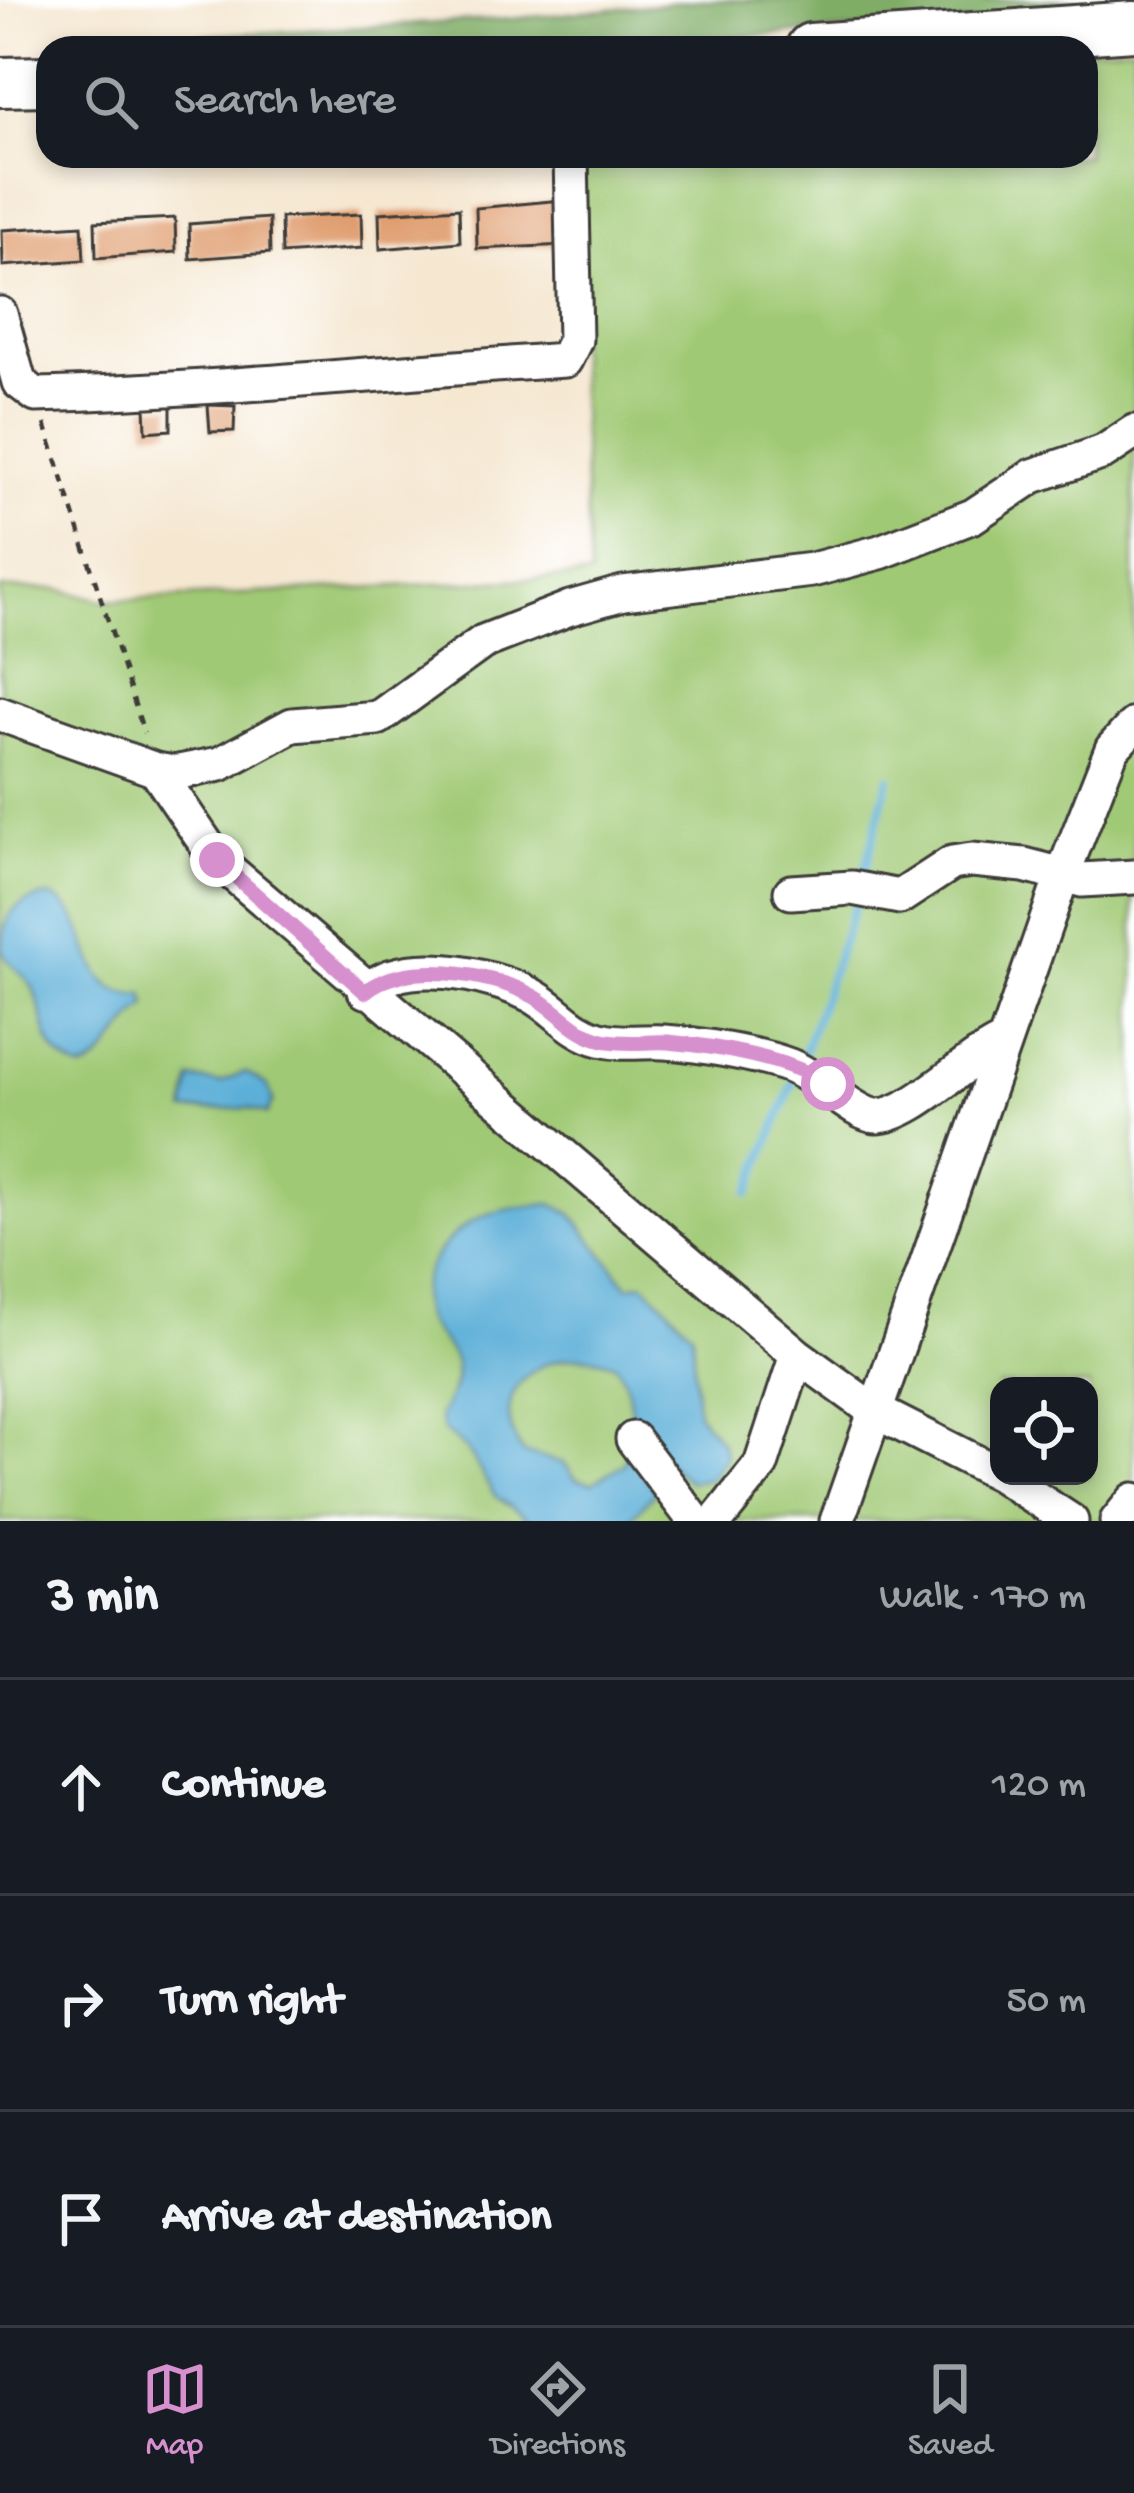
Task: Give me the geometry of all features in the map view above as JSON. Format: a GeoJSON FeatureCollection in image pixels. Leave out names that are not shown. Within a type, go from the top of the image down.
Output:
{"type":"FeatureCollection","features":[{"type":"Feature","properties":{"kind":"highway"},"geometry":{"type":"LineString","coordinates":[[988,36],[1134,26]]}},
{"type":"Feature","properties":{"kind":"highway"},"geometry":{"type":"LineString","coordinates":[[0,82],[36,81]]}},
{"type":"Feature","properties":{"kind":"lane"},"geometry":{"type":"LineString","coordinates":[[0,314],[19,382],[36,395],[292,385],[380,373],[565,360],[574,340],[571,168]]}},
{"type":"Feature","properties":{"kind":"lane"},"geometry":{"type":"LineString","coordinates":[[0,714],[156,770],[174,773],[220,764],[292,725],[378,718],[483,642],[570,608],[654,588],[812,570],[880,552],[974,516],[1033,476],[1104,452],[1134,432]]}},
{"type":"Feature","properties":{"kind":"lane"},"geometry":{"type":"LineString","coordinates":[[837,1521],[1064,874],[1112,749],[1134,725]]}},
{"type":"Feature","properties":{"kind":"lane"},"geometry":{"type":"LineString","coordinates":[[156,770],[217,860],[365,992],[797,1355],[873,1410],[990,1470]]}},
{"type":"Feature","properties":{"kind":"lane"},"geometry":{"type":"LineString","coordinates":[[791,892],[852,888],[900,897],[952,863],[972,860],[1082,880],[1134,877]]}},
{"type":"Feature","properties":{"kind":"lane"},"geometry":{"type":"LineString","coordinates":[[365,992],[391,976],[460,974],[532,995],[580,1032],[599,1039],[690,1046],[790,1066],[821,1080],[856,1111],[875,1116],[897,1112],[976,1054],[1001,1043]]}},
{"type":"Feature","properties":{"kind":"lane"},"geometry":{"type":"LineString","coordinates":[[716,1521],[761,1465],[797,1355]]}},
{"type":"Feature","properties":{"kind":"lane"},"geometry":{"type":"LineString","coordinates":[[633,1439],[695,1521]]}},
{"type":"Feature","properties":{"kind":"lane"},"geometry":{"type":"LineString","coordinates":[[1015,1485],[1071,1521]]}},
{"type":"Feature","properties":{"kind":"lane"},"geometry":{"type":"LineString","coordinates":[[1117,1521],[1134,1500]]}},
{"type":"Feature","properties":{"kind":"path"},"geometry":{"type":"LineString","coordinates":[[36,395],[156,770]]}},
{"type":"Feature","properties":{"kind":"green space"},"geometry":{"type":"Polygon","coordinates":[[[701,0],[1134,0],[1134,12],[750,36],[202,36],[512,19],[701,0]]]}},
{"type":"Feature","properties":{"kind":"green space"},"geometry":{"type":"Polygon","coordinates":[[[1134,46],[1134,1521],[0,1521],[0,589],[57,589],[106,601],[590,576],[568,168],[1098,168],[1098,48],[1134,46]]]}},
{"type":"Feature","properties":{"kind":"water"},"geometry":{"type":"Polygon","coordinates":[[[49,896],[75,918],[107,984],[122,993],[144,994],[147,1005],[101,1058],[82,1070],[58,1055],[47,1037],[33,988],[3,953],[8,918],[20,905],[49,896]]]}},
{"type":"Feature","properties":{"kind":"water"},"geometry":{"type":"Polygon","coordinates":[[[245,1072],[268,1086],[273,1101],[267,1114],[249,1108],[185,1111],[191,1079],[220,1083],[245,1072]]]}},
{"type":"Feature","properties":{"kind":"water"},"geometry":{"type":"Polygon","coordinates":[[[551,1204],[572,1214],[628,1286],[644,1283],[692,1332],[697,1413],[722,1443],[726,1456],[710,1479],[689,1482],[640,1435],[615,1364],[569,1358],[530,1374],[516,1388],[510,1407],[511,1429],[523,1453],[564,1463],[576,1479],[592,1483],[624,1464],[627,1453],[656,1491],[628,1521],[531,1521],[495,1496],[469,1452],[443,1430],[440,1416],[456,1372],[450,1352],[425,1317],[423,1286],[428,1271],[446,1242],[472,1221],[551,1204]]]}},
{"type":"Feature","properties":{"kind":"building"},"geometry":{"type":"Polygon","coordinates":[[[563,200],[567,245],[477,249],[476,208],[563,200]]]}},
{"type":"Feature","properties":{"kind":"building"},"geometry":{"type":"Polygon","coordinates":[[[459,208],[460,242],[380,249],[379,213],[459,208]]]}},
{"type":"Feature","properties":{"kind":"building"},"geometry":{"type":"Polygon","coordinates":[[[361,214],[362,248],[282,254],[281,218],[361,214]]]}},
{"type":"Feature","properties":{"kind":"building"},"geometry":{"type":"Polygon","coordinates":[[[175,218],[176,252],[96,258],[95,222],[175,218]]]}},
{"type":"Feature","properties":{"kind":"building"},"geometry":{"type":"Polygon","coordinates":[[[269,218],[270,253],[190,259],[189,224],[269,218]]]}},
{"type":"Feature","properties":{"kind":"building"},"geometry":{"type":"Polygon","coordinates":[[[82,225],[84,260],[3,266],[2,230],[82,225]]]}},
{"type":"Feature","properties":{"kind":"building"},"geometry":{"type":"Polygon","coordinates":[[[145,405],[171,406],[171,430],[146,432],[145,405]]]}},
{"type":"Feature","properties":{"kind":"building"},"geometry":{"type":"Polygon","coordinates":[[[208,405],[235,406],[234,431],[210,432],[208,405]]]}},
{"type":"Feature","properties":{"kind":"waterway"},"geometry":{"type":"LineString","coordinates":[[862,882],[889,778]]}},
{"type":"Feature","properties":{"kind":"waterway"},"geometry":{"type":"LineString","coordinates":[[800,1064],[858,896]]}},
{"type":"Feature","properties":{"kind":"waterway"},"geometry":{"type":"LineString","coordinates":[[749,1193],[795,1078]]}},
{"type":"Feature","properties":{"kind":"route"},"geometry":{"type":"LineString","coordinates":[[217,860],[365,992],[377,980],[391,976],[460,974],[532,995],[580,1032],[599,1039],[624,1044],[664,1042],[763,1059],[828,1084]]}}]}
